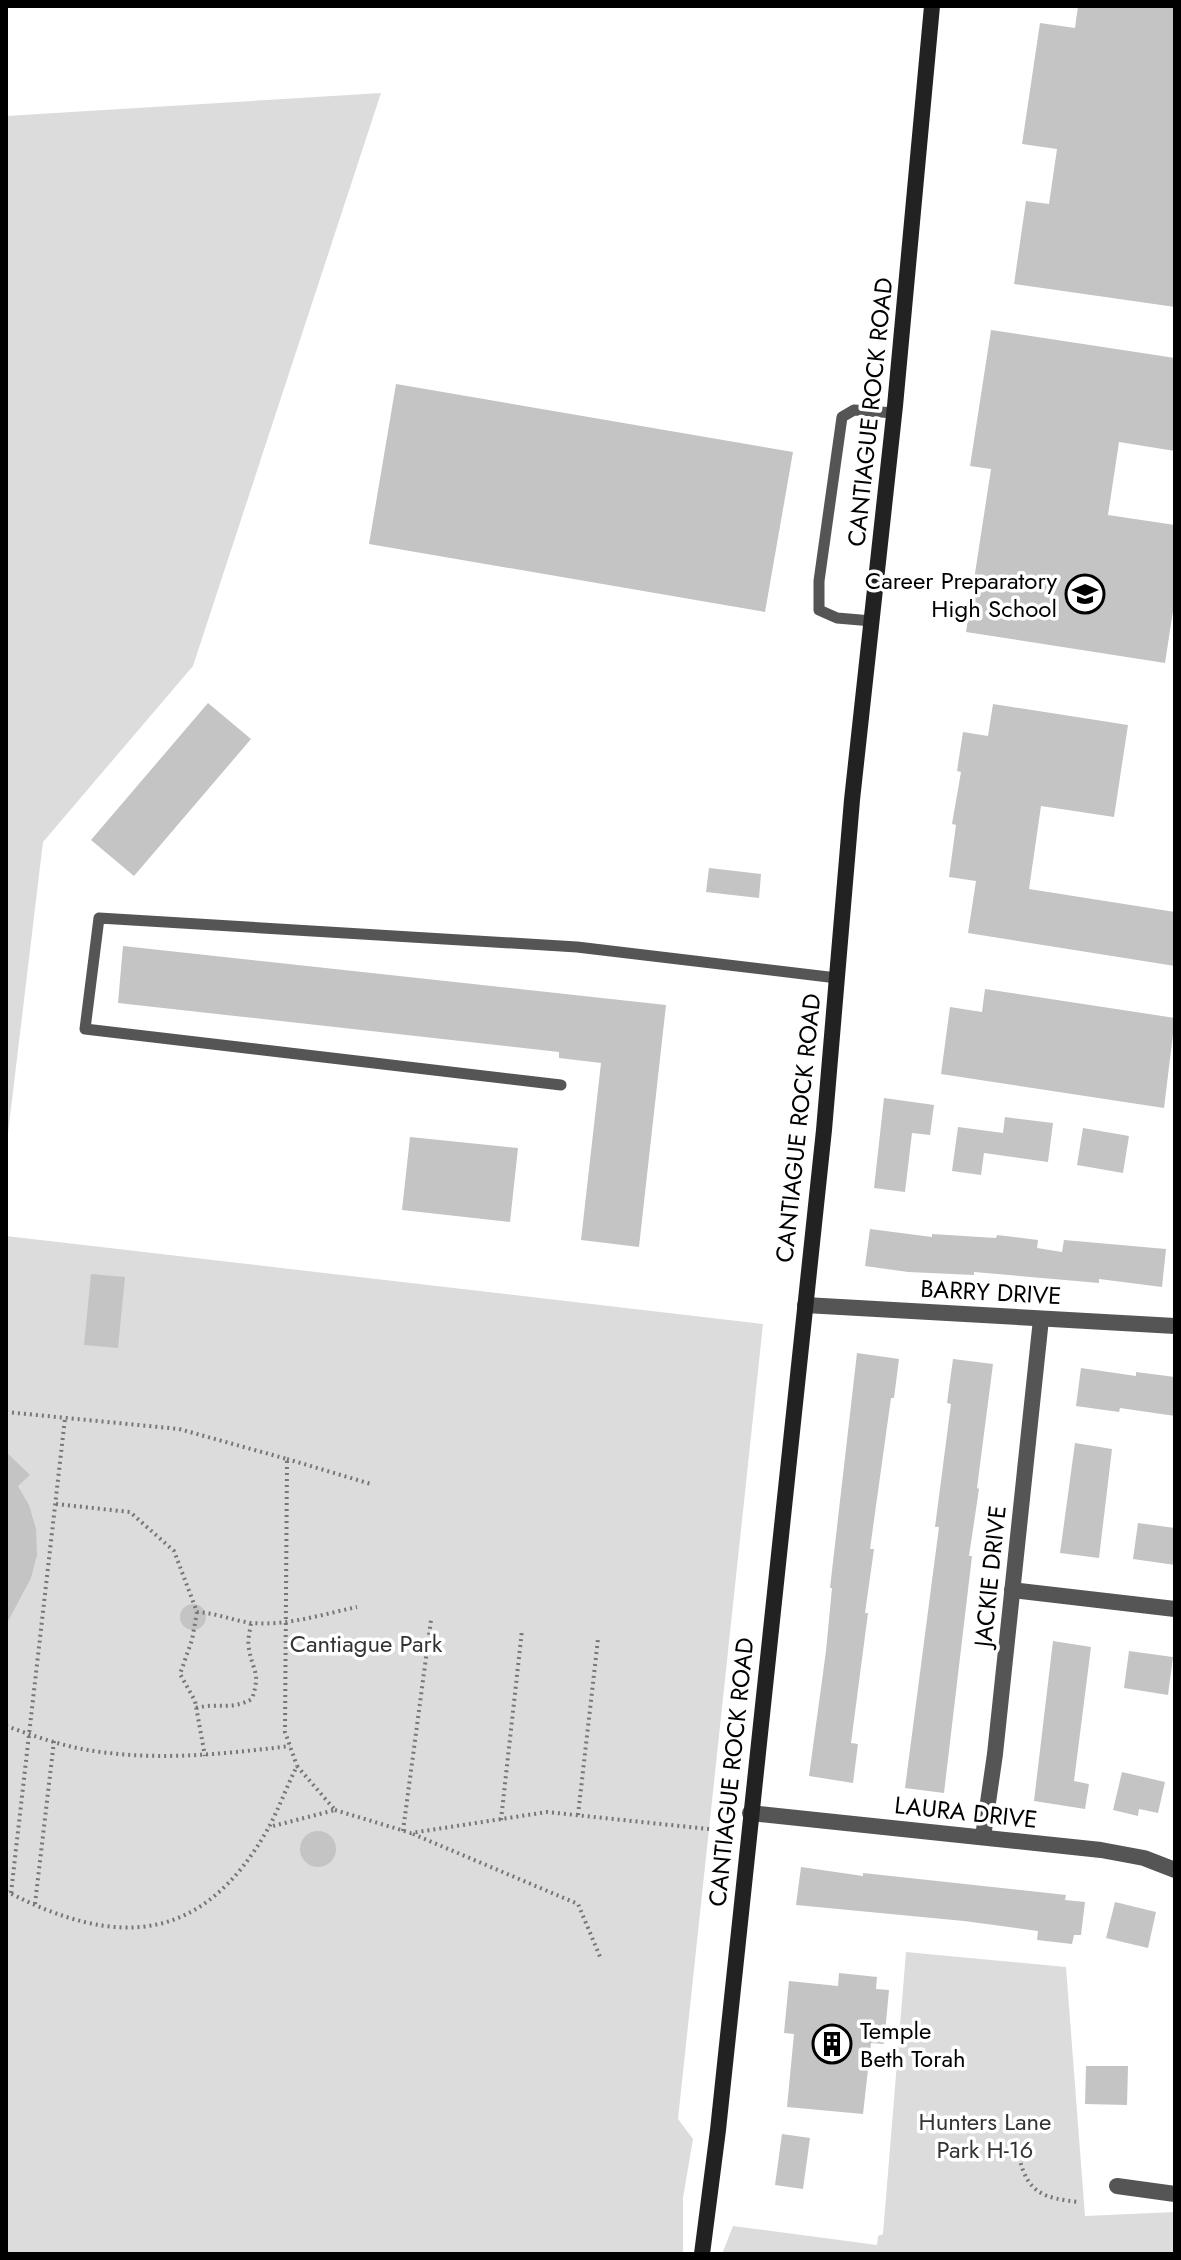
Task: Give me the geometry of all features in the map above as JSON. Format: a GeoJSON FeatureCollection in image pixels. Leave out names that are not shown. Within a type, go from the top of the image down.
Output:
{"type":"FeatureCollection","features":[{"type":"Feature","properties":{"kind":"main road","name":"CANTIAGUE ROCK ROAD"},"geometry":{"type":"LineString","coordinates":[[702,2254],[718,2130],[805,1305],[932,6]]}},
{"type":"Feature","properties":{"kind":"street","name":"BARRY DRIVE"},"geometry":{"type":"LineString","coordinates":[[805,1305],[1175,1326]]}},
{"type":"Feature","properties":{"kind":"street","name":"JACKIE DRIVE"},"geometry":{"type":"LineString","coordinates":[[983,1837],[995,1754],[1041,1319]]}},
{"type":"Feature","properties":{"kind":"street"},"geometry":{"type":"LineString","coordinates":[[1012,1590],[1175,1609]]}},
{"type":"Feature","properties":{"kind":"street","name":"LAURA DRIVE"},"geometry":{"type":"LineString","coordinates":[[750,1813],[1101,1850],[1144,1858],[1175,1870]]}},
{"type":"Feature","properties":{"kind":"street"},"geometry":{"type":"LineString","coordinates":[[1117,2186],[1175,2194]]}},
{"type":"Feature","properties":{"kind":"lane"},"geometry":{"type":"LineString","coordinates":[[872,621],[837,618],[819,610],[819,581],[842,417],[854,410],[894,413]]}},
{"type":"Feature","properties":{"kind":"lane"},"geometry":{"type":"LineString","coordinates":[[561,1085],[85,1029],[99,918],[577,947],[837,978]]}},
{"type":"Feature","properties":{"kind":"path"},"geometry":{"type":"LineString","coordinates":[[6,1412],[179,1429],[371,1484]]}},
{"type":"Feature","properties":{"kind":"path"},"geometry":{"type":"LineString","coordinates":[[65,1418],[30,1734],[8,1892],[81,1923],[121,1929],[183,1918],[211,1899],[243,1865],[269,1827],[297,1766]]}},
{"type":"Feature","properties":{"kind":"path"},"geometry":{"type":"LineString","coordinates":[[287,1459],[285,1732],[297,1766],[335,1810]]}},
{"type":"Feature","properties":{"kind":"path"},"geometry":{"type":"LineString","coordinates":[[56,1504],[130,1512],[174,1551],[197,1612],[192,1640],[180,1674],[196,1708],[205,1756]]}},
{"type":"Feature","properties":{"kind":"path"},"geometry":{"type":"LineString","coordinates":[[197,1612],[214,1613],[251,1623],[285,1622],[357,1607]]}},
{"type":"Feature","properties":{"kind":"path"},"geometry":{"type":"LineString","coordinates":[[403,1831],[431,1620]]}},
{"type":"Feature","properties":{"kind":"path"},"geometry":{"type":"LineString","coordinates":[[196,1708],[210,1704],[239,1706],[252,1699],[257,1683],[255,1665],[248,1648],[251,1623]]}},
{"type":"Feature","properties":{"kind":"path"},"geometry":{"type":"LineString","coordinates":[[501,1820],[522,1630]]}},
{"type":"Feature","properties":{"kind":"path"},"geometry":{"type":"LineString","coordinates":[[578,1815],[598,1639]]}},
{"type":"Feature","properties":{"kind":"path"},"geometry":{"type":"LineString","coordinates":[[6,1726],[92,1751],[143,1757],[205,1756],[290,1746]]}},
{"type":"Feature","properties":{"kind":"path"},"geometry":{"type":"LineString","coordinates":[[35,1904],[54,1741]]}},
{"type":"Feature","properties":{"kind":"path"},"geometry":{"type":"LineString","coordinates":[[269,1827],[335,1810],[411,1833],[578,1904],[601,1959]]}},
{"type":"Feature","properties":{"kind":"path"},"geometry":{"type":"LineString","coordinates":[[411,1833],[547,1812],[718,1830]]}},
{"type":"Feature","properties":{"kind":"path"},"geometry":{"type":"LineString","coordinates":[[1019,2157],[1023,2170],[1039,2192],[1050,2199],[1079,2202]]}},
{"type":"Feature","properties":{"kind":"green space"},"geometry":{"type":"Polygon","coordinates":[[[381,93],[193,666],[43,842],[6,1150],[6,116],[381,93]]]}},
{"type":"Feature","properties":{"kind":"green space","name":"Cantiague Park"},"geometry":{"type":"Polygon","coordinates":[[[6,1236],[763,1324],[678,2119],[693,2139],[683,2198],[683,2254],[6,2254],[6,1236]]]}},
{"type":"Feature","properties":{"kind":"green space","name":"Hunters Lane Park H-16"},"geometry":{"type":"Polygon","coordinates":[[[906,1952],[1066,1967],[1085,2216],[1175,2212],[1175,2254],[722,2254],[733,2226],[877,2245],[878,2236],[883,2234],[906,1952]]]}},
{"type":"Feature","properties":{"kind":"building"},"geometry":{"type":"Polygon","coordinates":[[[1078,6],[1175,6],[1175,307],[1014,284],[1026,201],[1049,204],[1057,149],[1022,144],[1040,23],[1075,28],[1078,6]]]}},
{"type":"Feature","properties":{"kind":"building"},"geometry":{"type":"Polygon","coordinates":[[[991,330],[1175,358],[1175,451],[1119,442],[1108,515],[1175,525],[1175,598],[1165,663],[966,632],[991,469],[970,466],[991,330]]]}},
{"type":"Feature","properties":{"kind":"building"},"geometry":{"type":"Polygon","coordinates":[[[396,384],[793,452],[765,612],[369,544],[396,384]]]}},
{"type":"Feature","properties":{"kind":"building"},"geometry":{"type":"Polygon","coordinates":[[[208,703],[251,739],[134,876],[91,840],[208,703]]]}},
{"type":"Feature","properties":{"kind":"building"},"geometry":{"type":"Polygon","coordinates":[[[993,704],[1128,725],[1114,817],[1041,806],[1029,889],[1175,912],[1175,966],[968,933],[976,881],[949,877],[956,825],[952,824],[961,772],[957,771],[963,732],[988,736],[993,704]]]}},
{"type":"Feature","properties":{"kind":"building"},"geometry":{"type":"Polygon","coordinates":[[[709,868],[761,874],[759,898],[706,892],[709,868]]]}},
{"type":"Feature","properties":{"kind":"building"},"geometry":{"type":"Polygon","coordinates":[[[123,946],[666,1005],[639,1247],[581,1240],[601,1063],[559,1058],[559,1052],[118,1003],[123,946]]]}},
{"type":"Feature","properties":{"kind":"building"},"geometry":{"type":"Polygon","coordinates":[[[985,989],[1175,1018],[1164,1108],[941,1074],[950,1007],[982,1012],[985,989]]]}},
{"type":"Feature","properties":{"kind":"building"},"geometry":{"type":"Polygon","coordinates":[[[884,1098],[934,1105],[930,1135],[912,1133],[905,1192],[874,1188],[884,1098]]]}},
{"type":"Feature","properties":{"kind":"building"},"geometry":{"type":"Polygon","coordinates":[[[1005,1117],[1053,1123],[1048,1162],[984,1153],[981,1175],[952,1171],[958,1127],[1003,1133],[1005,1117]]]}},
{"type":"Feature","properties":{"kind":"building"},"geometry":{"type":"Polygon","coordinates":[[[1083,1128],[1129,1136],[1123,1173],[1077,1165],[1083,1128]]]}},
{"type":"Feature","properties":{"kind":"building"},"geometry":{"type":"Polygon","coordinates":[[[410,1137],[518,1148],[510,1222],[402,1210],[410,1137]]]}},
{"type":"Feature","properties":{"kind":"building"},"geometry":{"type":"Polygon","coordinates":[[[870,1229],[932,1237],[932,1234],[996,1238],[997,1235],[1038,1240],[1037,1248],[1062,1252],[1064,1240],[1166,1249],[1162,1287],[1099,1279],[1099,1283],[974,1272],[974,1275],[908,1272],[865,1266],[870,1229]]]}},
{"type":"Feature","properties":{"kind":"building"},"geometry":{"type":"Polygon","coordinates":[[[91,1274],[125,1277],[118,1348],[84,1345],[91,1274]]]}},
{"type":"Feature","properties":{"kind":"building"},"geometry":{"type":"Polygon","coordinates":[[[857,1353],[899,1359],[870,1549],[874,1549],[865,1613],[868,1613],[851,1743],[858,1744],[853,1783],[809,1776],[826,1651],[830,1588],[857,1353]]]}},
{"type":"Feature","properties":{"kind":"building"},"geometry":{"type":"Polygon","coordinates":[[[953,1359],[993,1364],[944,1793],[905,1788],[939,1527],[935,1527],[951,1404],[947,1403],[953,1359]]]}},
{"type":"Feature","properties":{"kind":"building"},"geometry":{"type":"Polygon","coordinates":[[[1081,1368],[1136,1376],[1136,1372],[1175,1377],[1175,1416],[1120,1408],[1119,1412],[1076,1406],[1081,1368]]]}},
{"type":"Feature","properties":{"kind":"building"},"geometry":{"type":"Polygon","coordinates":[[[1075,1443],[1112,1449],[1099,1558],[1060,1553],[1075,1443]]]}},
{"type":"Feature","properties":{"kind":"building"},"geometry":{"type":"Polygon","coordinates":[[[6,1452],[30,1475],[18,1486],[29,1505],[36,1529],[37,1555],[31,1578],[6,1625],[6,1452]]]}},
{"type":"Feature","properties":{"kind":"building"},"geometry":{"type":"Polygon","coordinates":[[[1138,1523],[1175,1528],[1175,1565],[1133,1559],[1138,1523]]]}},
{"type":"Feature","properties":{"kind":"building"},"geometry":{"type":"Polygon","coordinates":[[[193,1604],[202,1608],[206,1617],[202,1626],[193,1630],[184,1626],[180,1617],[184,1608],[193,1604]]]}},
{"type":"Feature","properties":{"kind":"building"},"geometry":{"type":"Polygon","coordinates":[[[1053,1641],[1091,1647],[1074,1781],[1089,1784],[1085,1809],[1034,1801],[1053,1641]]]}},
{"type":"Feature","properties":{"kind":"building"},"geometry":{"type":"Polygon","coordinates":[[[1129,1651],[1173,1657],[1168,1695],[1124,1688],[1129,1651]]]}},
{"type":"Feature","properties":{"kind":"building"},"geometry":{"type":"Polygon","coordinates":[[[1122,1772],[1165,1782],[1158,1813],[1139,1809],[1138,1816],[1113,1810],[1122,1772]]]}},
{"type":"Feature","properties":{"kind":"building"},"geometry":{"type":"Polygon","coordinates":[[[318,1831],[331,1836],[336,1849],[331,1862],[318,1867],[305,1862],[300,1849],[305,1836],[318,1831]]]}},
{"type":"Feature","properties":{"kind":"building"},"geometry":{"type":"Polygon","coordinates":[[[801,1867],[863,1876],[863,1873],[1066,1895],[1065,1900],[1085,1902],[1081,1935],[1074,1935],[1072,1944],[1037,1940],[1038,1931],[796,1905],[801,1867]]]}},
{"type":"Feature","properties":{"kind":"building"},"geometry":{"type":"Polygon","coordinates":[[[1115,1902],[1156,1912],[1148,1948],[1106,1938],[1115,1902]]]}},
{"type":"Feature","properties":{"kind":"building","name":"Temple Beth Torah"},"geometry":{"type":"Polygon","coordinates":[[[839,1973],[877,1977],[876,1989],[889,1990],[884,2044],[871,2043],[863,2114],[787,2107],[794,2034],[784,2033],[789,1981],[838,1986],[839,1973]]]}},
{"type":"Feature","properties":{"kind":"building"},"geometry":{"type":"Polygon","coordinates":[[[1086,2066],[1128,2066],[1127,2105],[1085,2104],[1086,2066]]]}},
{"type":"Feature","properties":{"kind":"building"},"geometry":{"type":"Polygon","coordinates":[[[782,2134],[810,2138],[803,2189],[775,2185],[782,2134]]]}},
{"type":"Feature","properties":{"kind":"place","name":"Career Preparatory High School"},"geometry":{"type":"Point","coordinates":[1085,594]}},
{"type":"Feature","properties":{"kind":"place","name":"Temple Beth Torah"},"geometry":{"type":"Point","coordinates":[832,2044]}}]}
